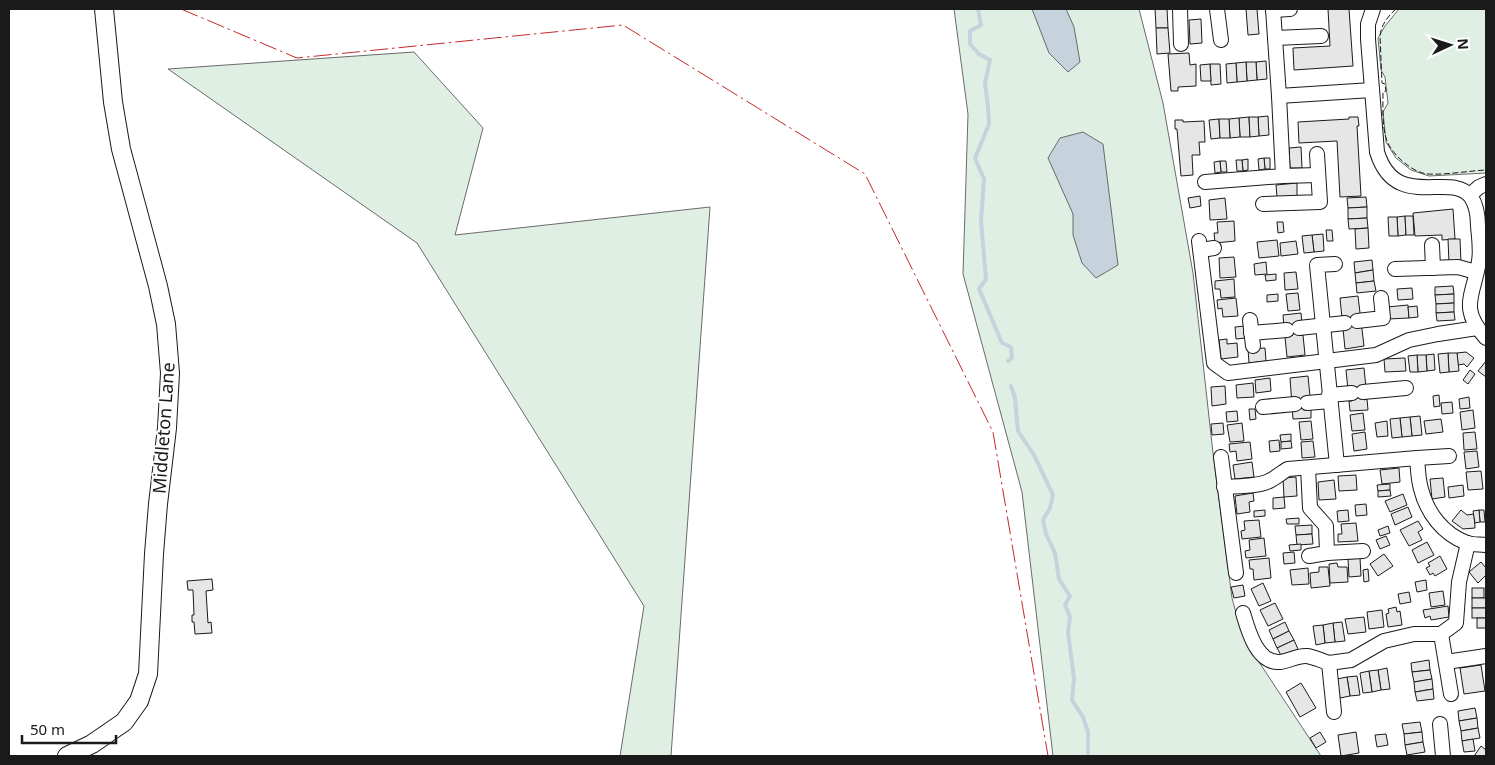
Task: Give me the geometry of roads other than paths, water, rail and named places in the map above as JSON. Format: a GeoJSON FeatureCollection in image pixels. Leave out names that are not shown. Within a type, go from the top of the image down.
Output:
{"type":"FeatureCollection","features":[{"type":"Feature","properties":{"kind":"main road","name":"Middleton Lane"},"geometry":{"type":"LineString","coordinates":[[67,756],[92,744],[124,722],[139,701],[148,674],[154,554],[167,428],[170,373],[166,324],[158,286],[121,149],[113,102],[104,9]]}},
{"type":"Feature","properties":{"kind":"street"},"geometry":{"type":"LineString","coordinates":[[1180,9],[1181,44]]}},
{"type":"Feature","properties":{"kind":"street"},"geometry":{"type":"LineString","coordinates":[[1217,9],[1224,25],[1221,40]]}},
{"type":"Feature","properties":{"kind":"street"},"geometry":{"type":"LineString","coordinates":[[1283,176],[1273,9],[1290,9]]}},
{"type":"Feature","properties":{"kind":"street"},"geometry":{"type":"LineString","coordinates":[[1205,246],[1214,363],[1228,373],[1376,355],[1409,340],[1438,334],[1481,333],[1471,316],[1470,305],[1470,294],[1483,245],[1476,205],[1470,195],[1462,190],[1412,186],[1399,183],[1388,175],[1380,164],[1376,152],[1368,39],[1368,24],[1373,9]]}},
{"type":"Feature","properties":{"kind":"street"},"geometry":{"type":"LineString","coordinates":[[1275,38],[1321,36]]}},
{"type":"Feature","properties":{"kind":"street"},"geometry":{"type":"LineString","coordinates":[[1279,96],[1372,90]]}},
{"type":"Feature","properties":{"kind":"street"},"geometry":{"type":"LineString","coordinates":[[1263,204],[1320,202],[1314,175],[1317,154]]}},
{"type":"Feature","properties":{"kind":"street"},"geometry":{"type":"LineString","coordinates":[[1205,182],[1314,175]]}},
{"type":"Feature","properties":{"kind":"street"},"geometry":{"type":"LineString","coordinates":[[1470,195],[1486,184]]}},
{"type":"Feature","properties":{"kind":"street"},"geometry":{"type":"LineString","coordinates":[[1432,245],[1433,268]]}},
{"type":"Feature","properties":{"kind":"street"},"geometry":{"type":"LineString","coordinates":[[1335,264],[1311,265],[1323,326],[1337,465]]}},
{"type":"Feature","properties":{"kind":"street"},"geometry":{"type":"LineString","coordinates":[[1395,270],[1458,267],[1476,272]]}},
{"type":"Feature","properties":{"kind":"street"},"geometry":{"type":"LineString","coordinates":[[1251,333],[1383,318],[1381,298]]}},
{"type":"Feature","properties":{"kind":"street"},"geometry":{"type":"LineString","coordinates":[[1263,407],[1301,403],[1358,392],[1406,388]]}},
{"type":"Feature","properties":{"kind":"street"},"geometry":{"type":"LineString","coordinates":[[1224,488],[1262,484],[1272,480],[1288,469],[1449,456]]}},
{"type":"Feature","properties":{"kind":"street"},"geometry":{"type":"LineString","coordinates":[[1221,457],[1236,573]]}},
{"type":"Feature","properties":{"kind":"street"},"geometry":{"type":"LineString","coordinates":[[1417,458],[1421,489],[1428,510],[1439,524],[1454,536],[1468,543],[1486,545]]}},
{"type":"Feature","properties":{"kind":"street"},"geometry":{"type":"LineString","coordinates":[[1308,468],[1310,508],[1326,526],[1327,553]]}},
{"type":"Feature","properties":{"kind":"street"},"geometry":{"type":"LineString","coordinates":[[1243,613],[1248,630],[1258,649],[1266,658],[1273,662],[1281,662],[1304,655],[1329,663],[1352,660],[1384,641],[1414,634],[1441,634],[1456,623],[1460,582],[1468,543]]}},
{"type":"Feature","properties":{"kind":"street"},"geometry":{"type":"LineString","coordinates":[[1309,556],[1363,551]]}},
{"type":"Feature","properties":{"kind":"street"},"geometry":{"type":"LineString","coordinates":[[1441,634],[1451,694]]}},
{"type":"Feature","properties":{"kind":"street"},"geometry":{"type":"LineString","coordinates":[[1446,662],[1482,657]]}},
{"type":"Feature","properties":{"kind":"street"},"geometry":{"type":"LineString","coordinates":[[1329,663],[1334,712]]}},
{"type":"Feature","properties":{"kind":"street"},"geometry":{"type":"LineString","coordinates":[[1440,724],[1443,756]]}},
{"type":"Feature","properties":{"kind":"waterway"},"geometry":{"type":"LineString","coordinates":[[978,9],[981,25],[970,31],[970,44],[979,54],[990,60],[985,83],[989,124],[975,158],[984,179],[981,221],[986,279],[979,289],[1002,343],[1011,347],[1012,358],[1008,361]]}},
{"type":"Feature","properties":{"kind":"waterway"},"geometry":{"type":"LineString","coordinates":[[1011,386],[1015,398],[1018,431],[1034,455],[1053,495],[1050,508],[1043,520],[1046,534],[1055,553],[1059,579],[1070,596],[1065,605],[1070,617],[1068,632],[1074,679],[1072,700],[1083,717],[1088,732],[1088,756]]}}]}
